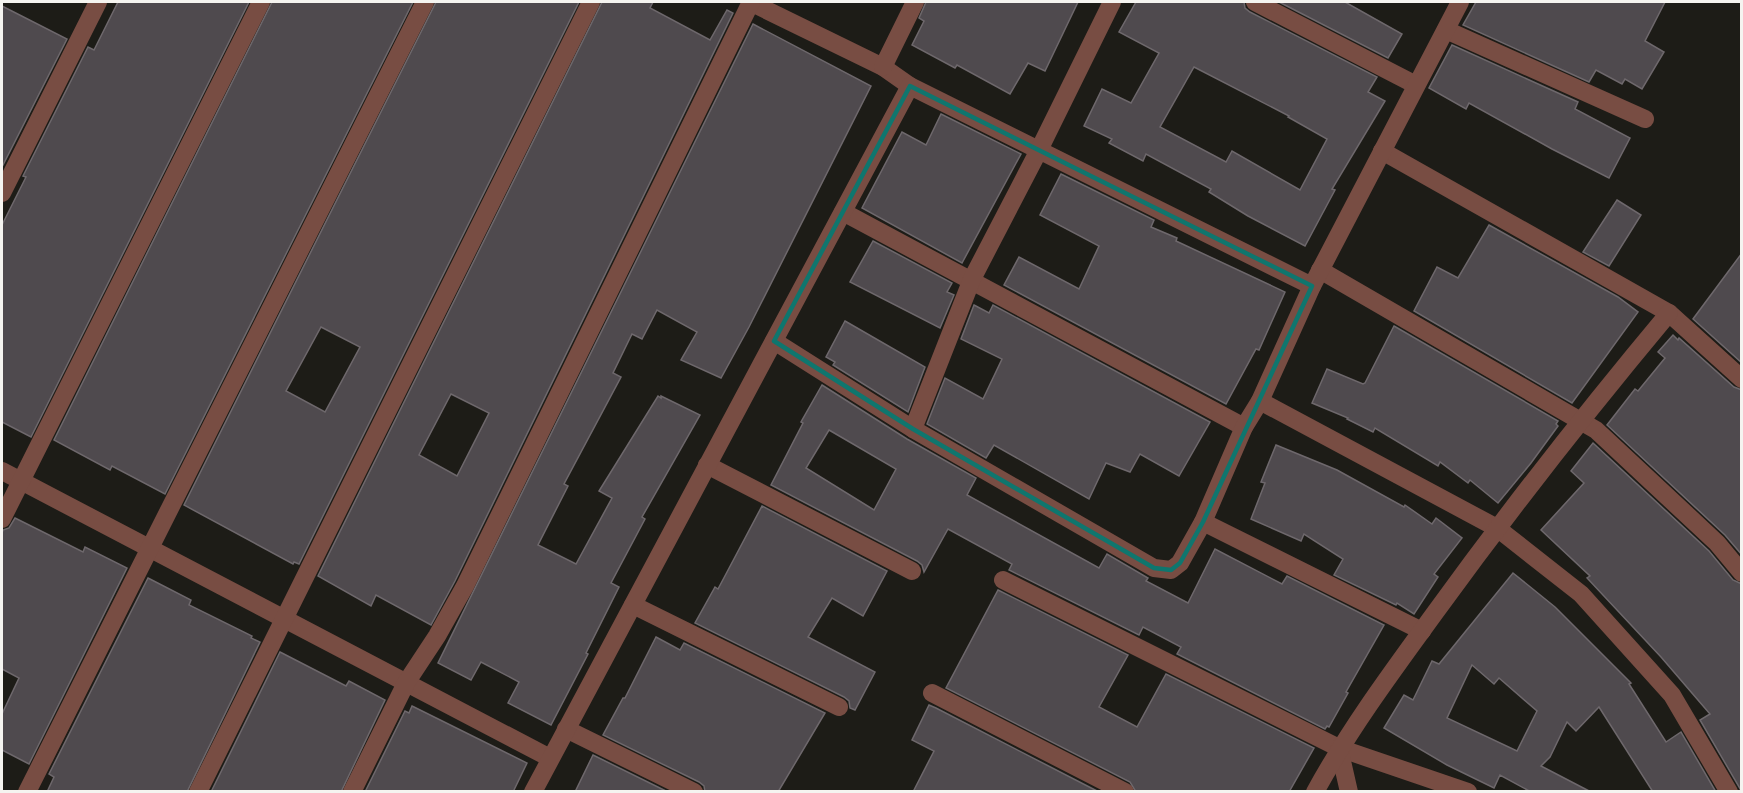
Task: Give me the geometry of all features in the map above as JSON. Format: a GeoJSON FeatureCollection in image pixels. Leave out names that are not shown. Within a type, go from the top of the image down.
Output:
{"type":"FeatureCollection","features":[{"type":"Feature","properties":{"kind":"street"},"geometry":{"type":"LineString","coordinates":[[2,194],[98,2]]}},
{"type":"Feature","properties":{"kind":"street"},"geometry":{"type":"LineString","coordinates":[[2,519],[261,2]]}},
{"type":"Feature","properties":{"kind":"street"},"geometry":{"type":"LineString","coordinates":[[27,792],[425,2]]}},
{"type":"Feature","properties":{"kind":"street"},"geometry":{"type":"LineString","coordinates":[[198,792],[591,2]]}},
{"type":"Feature","properties":{"kind":"street"},"geometry":{"type":"LineString","coordinates":[[352,792],[406,683],[437,636],[465,586],[751,2],[883,67],[910,86],[1039,150],[1316,278],[1580,420],[1596,430],[1717,543],[1742,573]]}},
{"type":"Feature","properties":{"kind":"street"},"geometry":{"type":"LineString","coordinates":[[883,67],[915,2]]}},
{"type":"Feature","properties":{"kind":"street"},"geometry":{"type":"LineString","coordinates":[[913,429],[972,279],[1112,2]]}},
{"type":"Feature","properties":{"kind":"street"},"geometry":{"type":"LineString","coordinates":[[1255,2],[1416,85]]}},
{"type":"Feature","properties":{"kind":"street"},"geometry":{"type":"LineString","coordinates":[[774,341],[913,429],[1154,568],[1171,570],[1180,563],[1203,522],[1244,427],[1260,401],[1316,278],[1460,2]]}},
{"type":"Feature","properties":{"kind":"street"},"geometry":{"type":"LineString","coordinates":[[1446,30],[1645,119]]}},
{"type":"Feature","properties":{"kind":"street"},"geometry":{"type":"LineString","coordinates":[[533,792],[910,86]]}},
{"type":"Feature","properties":{"kind":"street"},"geometry":{"type":"LineString","coordinates":[[1382,151],[1669,314],[1742,379]]}},
{"type":"Feature","properties":{"kind":"street"},"geometry":{"type":"LineString","coordinates":[[843,212],[972,279],[1244,427]]}},
{"type":"Feature","properties":{"kind":"street"},"geometry":{"type":"LineString","coordinates":[[1315,792],[1339,748],[1497,528],[1580,420],[1669,314]]}},
{"type":"Feature","properties":{"kind":"street"},"geometry":{"type":"LineString","coordinates":[[1260,401],[1497,528],[1581,594],[1672,695],[1729,792]]}},
{"type":"Feature","properties":{"kind":"street"},"geometry":{"type":"LineString","coordinates":[[707,465],[912,571]]}},
{"type":"Feature","properties":{"kind":"street"},"geometry":{"type":"LineString","coordinates":[[2,471],[550,758]]}},
{"type":"Feature","properties":{"kind":"street"},"geometry":{"type":"LineString","coordinates":[[1203,522],[1422,631]]}},
{"type":"Feature","properties":{"kind":"street"},"geometry":{"type":"LineString","coordinates":[[1003,580],[1339,748],[1468,792]]}},
{"type":"Feature","properties":{"kind":"street"},"geometry":{"type":"LineString","coordinates":[[633,605],[839,707]]}},
{"type":"Feature","properties":{"kind":"street"},"geometry":{"type":"LineString","coordinates":[[932,693],[1125,792]]}},
{"type":"Feature","properties":{"kind":"street"},"geometry":{"type":"LineString","coordinates":[[566,729],[694,792]]}},
{"type":"Feature","properties":{"kind":"street"},"geometry":{"type":"LineString","coordinates":[[1339,748],[1349,792]]}},
{"type":"Feature","properties":{"kind":"highlighted area"},"geometry":{"type":"Polygon","coordinates":[[[910,86],[1312,286],[1203,522],[1180,563],[1171,570],[1154,568],[913,429],[774,341],[910,86]]]}},
{"type":"Feature","properties":{"kind":"building"},"geometry":{"type":"Polygon","coordinates":[[[118,2],[249,2],[31,437],[2,422],[2,225],[26,177],[23,176],[88,47],[94,50],[118,2]]]}},
{"type":"Feature","properties":{"kind":"building"},"geometry":{"type":"Polygon","coordinates":[[[272,2],[413,2],[165,494],[112,466],[110,470],[54,440],[272,2]]]}},
{"type":"Feature","properties":{"kind":"building"},"geometry":{"type":"Polygon","coordinates":[[[436,2],[579,2],[299,564],[294,562],[293,564],[184,505],[436,2]],[[321,327],[286,391],[325,412],[360,347],[321,327]]]}},
{"type":"Feature","properties":{"kind":"building"},"geometry":{"type":"Polygon","coordinates":[[[602,2],[653,2],[650,8],[710,40],[727,10],[733,13],[455,581],[431,625],[376,595],[371,606],[318,576],[602,2]],[[451,394],[419,455],[457,476],[489,413],[451,394]]]}},
{"type":"Feature","properties":{"kind":"building"},"geometry":{"type":"Polygon","coordinates":[[[926,2],[1078,2],[1045,71],[1028,63],[1010,94],[957,65],[955,68],[912,45],[924,21],[919,18],[926,2]]]}},
{"type":"Feature","properties":{"kind":"building"},"geometry":{"type":"Polygon","coordinates":[[[1136,2],[1244,2],[1245,8],[1250,12],[1377,77],[1368,92],[1385,101],[1332,189],[1335,190],[1305,246],[1248,216],[1209,192],[1211,189],[1146,154],[1143,161],[1109,143],[1112,139],[1084,126],[1102,89],[1131,103],[1159,53],[1119,32],[1136,2]],[[1194,67],[1160,127],[1226,162],[1232,151],[1300,190],[1327,139],[1289,116],[1194,67]]]}},
{"type":"Feature","properties":{"kind":"building"},"geometry":{"type":"Polygon","coordinates":[[[1279,2],[1345,2],[1402,34],[1388,58],[1279,2]]]}},
{"type":"Feature","properties":{"kind":"building"},"geometry":{"type":"Polygon","coordinates":[[[1476,2],[1665,2],[1645,41],[1664,52],[1642,89],[1625,79],[1622,84],[1596,70],[1589,82],[1463,25],[1476,2]]]}},
{"type":"Feature","properties":{"kind":"building"},"geometry":{"type":"Polygon","coordinates":[[[2,6],[67,39],[3,165],[2,164],[2,6]]]}},
{"type":"Feature","properties":{"kind":"building"},"geometry":{"type":"Polygon","coordinates":[[[753,24],[871,86],[721,378],[681,360],[697,332],[657,310],[642,339],[632,334],[613,373],[621,377],[564,484],[568,486],[538,545],[576,564],[612,498],[599,491],[658,396],[700,415],[642,517],[645,519],[611,583],[619,587],[586,653],[588,654],[551,725],[508,703],[519,682],[481,662],[471,680],[438,663],[753,24]]]}},
{"type":"Feature","properties":{"kind":"building"},"geometry":{"type":"Polygon","coordinates":[[[1452,45],[1578,102],[1575,109],[1630,138],[1609,178],[1469,103],[1466,109],[1429,88],[1452,45]]]}},
{"type":"Feature","properties":{"kind":"building"},"geometry":{"type":"Polygon","coordinates":[[[941,114],[1021,154],[962,263],[862,208],[902,132],[926,145],[941,114]]]}},
{"type":"Feature","properties":{"kind":"building"},"geometry":{"type":"Polygon","coordinates":[[[1061,174],[1154,220],[1151,227],[1177,238],[1176,241],[1285,292],[1259,350],[1256,349],[1226,404],[1004,285],[1019,257],[1079,289],[1099,246],[1040,215],[1061,174]]]}},
{"type":"Feature","properties":{"kind":"building"},"geometry":{"type":"Polygon","coordinates":[[[1617,200],[1641,215],[1609,266],[1583,252],[1617,200]]]}},
{"type":"Feature","properties":{"kind":"building"},"geometry":{"type":"Polygon","coordinates":[[[1489,225],[1618,297],[1638,312],[1572,403],[1414,311],[1437,267],[1458,278],[1489,225]]]}},
{"type":"Feature","properties":{"kind":"building"},"geometry":{"type":"Polygon","coordinates":[[[873,241],[952,283],[947,292],[954,295],[940,328],[850,282],[873,241]]]}},
{"type":"Feature","properties":{"kind":"building"},"geometry":{"type":"Polygon","coordinates":[[[1742,253],[1742,363],[1693,319],[1742,253]]]}},
{"type":"Feature","properties":{"kind":"building"},"geometry":{"type":"Polygon","coordinates":[[[974,305],[989,313],[993,305],[1210,422],[1179,476],[1140,454],[1130,472],[1106,463],[1089,499],[994,445],[986,458],[927,424],[945,378],[983,399],[1002,359],[961,339],[974,305]]]}},
{"type":"Feature","properties":{"kind":"building"},"geometry":{"type":"Polygon","coordinates":[[[845,321],[925,367],[908,412],[833,365],[835,362],[826,357],[845,321]]]}},
{"type":"Feature","properties":{"kind":"building"},"geometry":{"type":"Polygon","coordinates":[[[1394,326],[1558,421],[1556,424],[1558,426],[1531,463],[1498,503],[1470,480],[1468,483],[1440,462],[1438,466],[1375,428],[1373,432],[1348,418],[1312,403],[1327,369],[1365,383],[1394,326]]]}},
{"type":"Feature","properties":{"kind":"building"},"geometry":{"type":"Polygon","coordinates":[[[1673,335],[1734,387],[1742,390],[1742,555],[1725,535],[1607,425],[1635,389],[1638,391],[1665,358],[1658,352],[1673,335]]]}},
{"type":"Feature","properties":{"kind":"building"},"geometry":{"type":"Polygon","coordinates":[[[822,385],[907,439],[976,478],[967,495],[1099,568],[1107,554],[1148,578],[1146,581],[1188,603],[1215,549],[1282,584],[1287,576],[1384,625],[1329,727],[1325,729],[1177,654],[1181,647],[1143,627],[1139,635],[1009,570],[1012,564],[948,529],[924,572],[922,565],[917,561],[771,485],[803,423],[801,422],[822,385]],[[829,430],[806,468],[874,510],[896,469],[829,430]]]}},
{"type":"Feature","properties":{"kind":"building"},"geometry":{"type":"Polygon","coordinates":[[[1593,443],[1709,551],[1733,580],[1742,584],[1742,792],[1700,720],[1710,714],[1661,657],[1587,578],[1590,576],[1541,530],[1584,483],[1571,471],[1593,443]]]}},
{"type":"Feature","properties":{"kind":"building"},"geometry":{"type":"Polygon","coordinates":[[[1276,445],[1337,470],[1404,507],[1405,505],[1432,524],[1436,518],[1462,538],[1434,574],[1438,577],[1414,614],[1397,603],[1396,605],[1334,575],[1343,559],[1304,534],[1301,541],[1251,519],[1265,483],[1261,482],[1276,445]]]}},
{"type":"Feature","properties":{"kind":"building"},"geometry":{"type":"Polygon","coordinates":[[[762,506],[887,571],[863,616],[832,598],[808,637],[875,672],[855,710],[850,708],[849,701],[844,697],[695,623],[715,587],[718,589],[762,506]]]}},
{"type":"Feature","properties":{"kind":"building"},"geometry":{"type":"Polygon","coordinates":[[[15,518],[83,552],[85,547],[127,568],[29,764],[2,750],[2,714],[19,678],[2,669],[2,533],[3,530],[9,528],[15,518]]]}},
{"type":"Feature","properties":{"kind":"building"},"geometry":{"type":"Polygon","coordinates":[[[1513,573],[1555,607],[1631,683],[1629,684],[1666,742],[1681,732],[1716,792],[1653,792],[1599,707],[1576,731],[1567,722],[1550,757],[1541,766],[1591,792],[1531,792],[1500,775],[1494,788],[1447,765],[1384,728],[1404,695],[1413,700],[1432,661],[1439,664],[1513,573]],[[1472,665],[1447,718],[1517,751],[1537,711],[1499,678],[1494,684],[1472,665]]]}},
{"type":"Feature","properties":{"kind":"building"},"geometry":{"type":"Polygon","coordinates":[[[148,578],[191,600],[189,605],[260,642],[187,792],[47,792],[54,777],[49,774],[148,578]]]}},
{"type":"Feature","properties":{"kind":"building"},"geometry":{"type":"Polygon","coordinates":[[[998,590],[1128,655],[1099,707],[1137,727],[1166,674],[1314,748],[1289,792],[1136,792],[1130,782],[946,688],[998,590]]]}},
{"type":"Feature","properties":{"kind":"building"},"geometry":{"type":"Polygon","coordinates":[[[656,637],[680,650],[684,643],[825,713],[778,792],[705,792],[704,786],[699,782],[603,735],[656,637]]]}},
{"type":"Feature","properties":{"kind":"building"},"geometry":{"type":"Polygon","coordinates":[[[280,652],[346,686],[349,681],[385,700],[341,792],[211,792],[280,652]]]}},
{"type":"Feature","properties":{"kind":"building"},"geometry":{"type":"Polygon","coordinates":[[[929,705],[1099,792],[913,792],[934,751],[912,740],[929,705]]]}},
{"type":"Feature","properties":{"kind":"building"},"geometry":{"type":"Polygon","coordinates":[[[412,706],[527,763],[513,792],[365,792],[405,711],[409,713],[412,706]]]}},
{"type":"Feature","properties":{"kind":"building"},"geometry":{"type":"Polygon","coordinates":[[[593,755],[668,792],[575,792],[593,755]]]}}]}
